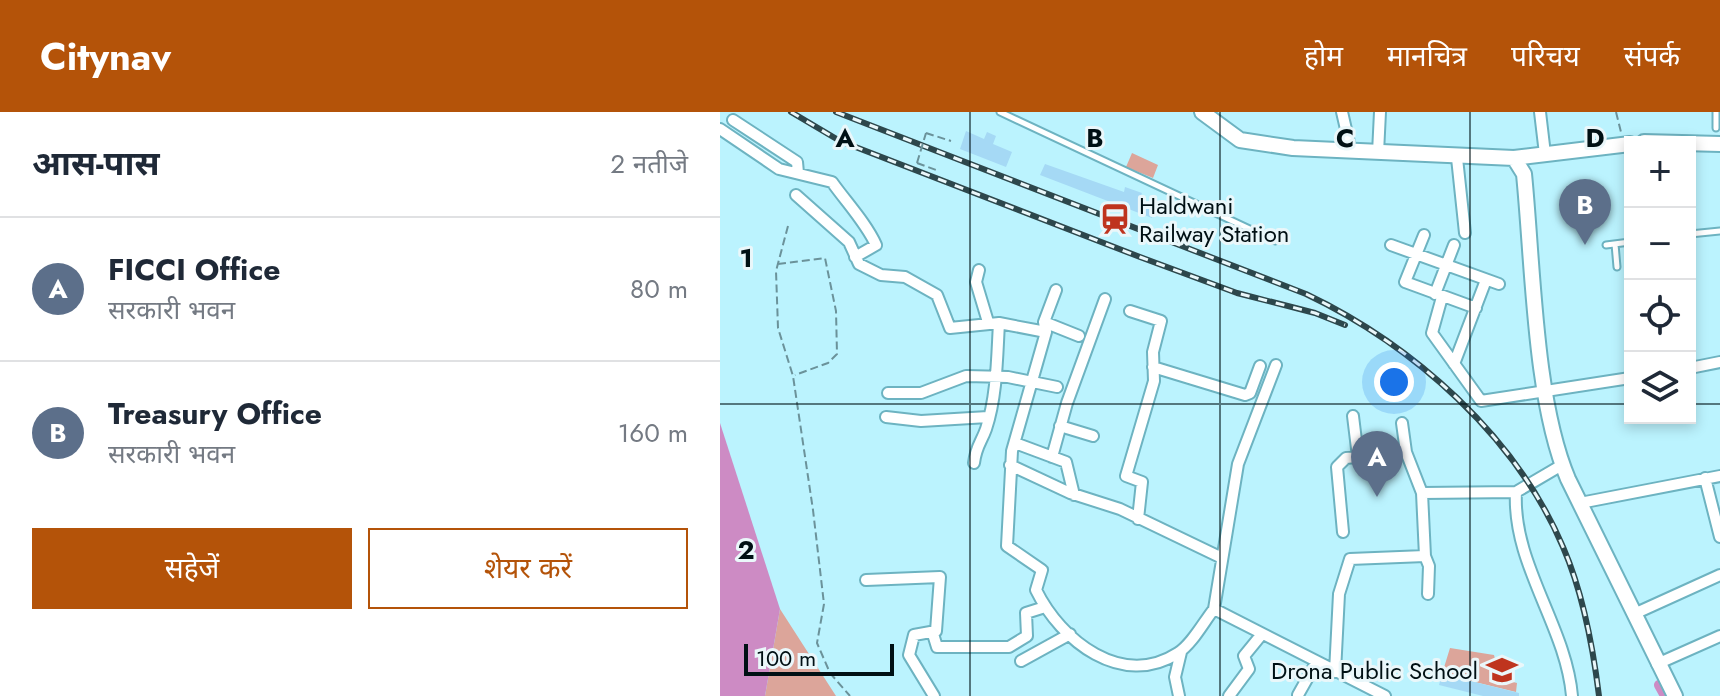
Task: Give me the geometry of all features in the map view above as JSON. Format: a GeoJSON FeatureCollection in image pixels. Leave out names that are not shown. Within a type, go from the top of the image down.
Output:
{"type":"FeatureCollection","features":[{"type":"Feature","properties":{"kind":"street"},"geometry":{"type":"LineString","coordinates":[[1342,112],[1351,151]]}},
{"type":"Feature","properties":{"kind":"street"},"geometry":{"type":"LineString","coordinates":[[1378,153],[1380,112]]}},
{"type":"Feature","properties":{"kind":"street"},"geometry":{"type":"LineString","coordinates":[[1540,112],[1545,154]]}},
{"type":"Feature","properties":{"kind":"street"},"geometry":{"type":"LineString","coordinates":[[1211,115],[1240,140],[1293,148],[1457,158],[1514,158],[1624,144]]}},
{"type":"Feature","properties":{"kind":"street"},"geometry":{"type":"LineString","coordinates":[[733,120],[797,162],[798,173]]}},
{"type":"Feature","properties":{"kind":"street"},"geometry":{"type":"LineString","coordinates":[[720,129],[772,166],[829,179],[859,222],[868,227],[876,248],[855,257]]}},
{"type":"Feature","properties":{"kind":"street"},"geometry":{"type":"LineString","coordinates":[[1696,143],[1720,144]]}},
{"type":"Feature","properties":{"kind":"street"},"geometry":{"type":"LineString","coordinates":[[1457,158],[1465,233]]}},
{"type":"Feature","properties":{"kind":"street"},"geometry":{"type":"LineString","coordinates":[[1514,158],[1524,174],[1547,392],[1562,465],[1675,696]]}},
{"type":"Feature","properties":{"kind":"street"},"geometry":{"type":"LineString","coordinates":[[796,195],[849,242],[859,264],[881,275],[905,277],[937,295],[950,328],[993,322],[1045,327],[1079,336]]}},
{"type":"Feature","properties":{"kind":"street"},"geometry":{"type":"LineString","coordinates":[[1424,235],[1405,282],[1476,308]]}},
{"type":"Feature","properties":{"kind":"street"},"geometry":{"type":"LineString","coordinates":[[1391,245],[1499,284]]}},
{"type":"Feature","properties":{"kind":"street"},"geometry":{"type":"LineString","coordinates":[[1454,245],[1446,266],[1432,333],[1481,401],[1624,379]]}},
{"type":"Feature","properties":{"kind":"street"},"geometry":{"type":"LineString","coordinates":[[974,463],[976,442],[985,431],[996,377],[993,322],[976,282],[979,270]]}},
{"type":"Feature","properties":{"kind":"street"},"geometry":{"type":"LineString","coordinates":[[1454,364],[1486,280]]}},
{"type":"Feature","properties":{"kind":"street"},"geometry":{"type":"LineString","coordinates":[[1056,290],[1010,465],[1007,546],[1042,570],[1035,583],[1045,607],[1092,653],[1118,666],[1163,661],[1181,652]]}},
{"type":"Feature","properties":{"kind":"street"},"geometry":{"type":"LineString","coordinates":[[1052,457],[1105,299]]}},
{"type":"Feature","properties":{"kind":"street"},"geometry":{"type":"LineString","coordinates":[[1130,311],[1161,321],[1153,352],[1154,381],[1126,476],[1142,482],[1138,519]]}},
{"type":"Feature","properties":{"kind":"street"},"geometry":{"type":"LineString","coordinates":[[1696,367],[1720,362]]}},
{"type":"Feature","properties":{"kind":"street"},"geometry":{"type":"LineString","coordinates":[[1179,696],[1175,677],[1181,652],[1214,609],[1238,464],[1276,365]]}},
{"type":"Feature","properties":{"kind":"street"},"geometry":{"type":"LineString","coordinates":[[1153,367],[1245,395],[1250,393],[1260,366]]}},
{"type":"Feature","properties":{"kind":"street"},"geometry":{"type":"LineString","coordinates":[[888,393],[921,393],[966,376],[996,377],[1057,387]]}},
{"type":"Feature","properties":{"kind":"street"},"geometry":{"type":"LineString","coordinates":[[1353,416],[1358,457]]}},
{"type":"Feature","properties":{"kind":"street"},"geometry":{"type":"LineString","coordinates":[[886,417],[921,421],[988,417]]}},
{"type":"Feature","properties":{"kind":"street"},"geometry":{"type":"LineString","coordinates":[[1402,423],[1406,452],[1422,493],[1425,556],[1429,566],[1428,594]]}},
{"type":"Feature","properties":{"kind":"street"},"geometry":{"type":"LineString","coordinates":[[1060,426],[1093,436]]}},
{"type":"Feature","properties":{"kind":"street"},"geometry":{"type":"LineString","coordinates":[[1015,443],[1066,462],[1074,495]]}},
{"type":"Feature","properties":{"kind":"street"},"geometry":{"type":"LineString","coordinates":[[1343,532],[1337,467],[1346,458],[1406,452]]}},
{"type":"Feature","properties":{"kind":"street"},"geometry":{"type":"LineString","coordinates":[[1010,465],[1222,558]]}},
{"type":"Feature","properties":{"kind":"street"},"geometry":{"type":"LineString","coordinates":[[1422,493],[1516,492],[1562,465]]}},
{"type":"Feature","properties":{"kind":"street"},"geometry":{"type":"LineString","coordinates":[[1580,503],[1720,476]]}},
{"type":"Feature","properties":{"kind":"street"},"geometry":{"type":"LineString","coordinates":[[1705,478],[1720,537]]}},
{"type":"Feature","properties":{"kind":"street"},"geometry":{"type":"LineString","coordinates":[[1516,492],[1520,531],[1570,674],[1572,696]]}},
{"type":"Feature","properties":{"kind":"street"},"geometry":{"type":"LineString","coordinates":[[1335,672],[1339,594],[1350,559],[1425,556]]}},
{"type":"Feature","properties":{"kind":"street"},"geometry":{"type":"LineString","coordinates":[[1634,614],[1720,575]]}},
{"type":"Feature","properties":{"kind":"street"},"geometry":{"type":"LineString","coordinates":[[866,580],[940,577],[936,631],[933,634]]}},
{"type":"Feature","properties":{"kind":"street"},"geometry":{"type":"LineString","coordinates":[[933,634],[937,647],[1012,647],[1027,636],[1026,613],[1045,607]]}},
{"type":"Feature","properties":{"kind":"street"},"geometry":{"type":"LineString","coordinates":[[1214,609],[1379,695]]}},
{"type":"Feature","properties":{"kind":"street"},"geometry":{"type":"LineString","coordinates":[[933,634],[914,635],[909,655],[934,696]]}},
{"type":"Feature","properties":{"kind":"street"},"geometry":{"type":"LineString","coordinates":[[1021,661],[1070,634]]}},
{"type":"Feature","properties":{"kind":"street"},"geometry":{"type":"LineString","coordinates":[[1229,696],[1249,669],[1244,656],[1262,634]]}},
{"type":"Feature","properties":{"kind":"street"},"geometry":{"type":"LineString","coordinates":[[1657,664],[1720,636]]}},
{"type":"Feature","properties":{"kind":"street"},"geometry":{"type":"LineString","coordinates":[[1298,695],[1316,663]]}},
{"type":"Feature","properties":{"kind":"lane"},"geometry":{"type":"LineString","coordinates":[[1000,112],[1275,241]]}},
{"type":"Feature","properties":{"kind":"lane"},"geometry":{"type":"LineString","coordinates":[[1716,112],[1716,128]]}},
{"type":"Feature","properties":{"kind":"lane"},"geometry":{"type":"LineString","coordinates":[[1696,233],[1720,231]]}},
{"type":"Feature","properties":{"kind":"lane"},"geometry":{"type":"LineString","coordinates":[[1606,245],[1624,243]]}},
{"type":"Feature","properties":{"kind":"lane"},"geometry":{"type":"LineString","coordinates":[[1615,244],[1617,267]]}},
{"type":"Feature","properties":{"kind":"path"},"geometry":{"type":"LineString","coordinates":[[1616,112],[1624,136]]}},
{"type":"Feature","properties":{"kind":"path"},"geometry":{"type":"LineString","coordinates":[[939,171],[917,163],[926,133],[951,141]]}},
{"type":"Feature","properties":{"kind":"path"},"geometry":{"type":"LineString","coordinates":[[788,226],[777,264],[778,328],[793,376],[824,604],[818,647],[830,673],[850,696]]}},
{"type":"Feature","properties":{"kind":"path"},"geometry":{"type":"LineString","coordinates":[[777,264],[825,258],[836,311],[837,354],[828,363],[793,376]]}},
{"type":"Feature","properties":{"kind":"shaded area"},"geometry":{"type":"Polygon","coordinates":[[[1132,153],[1158,165],[1153,178],[1126,167],[1132,153]]]}},
{"type":"Feature","properties":{"kind":"shaded area"},"geometry":{"type":"Polygon","coordinates":[[[720,423],[780,609],[765,696],[720,696],[720,423]]]}},
{"type":"Feature","properties":{"kind":"shaded area"},"geometry":{"type":"Polygon","coordinates":[[[780,609],[836,696],[765,696],[780,609]]]}},
{"type":"Feature","properties":{"kind":"shaded area"},"geometry":{"type":"Polygon","coordinates":[[[1450,648],[1494,655],[1498,670],[1511,669],[1513,682],[1517,683],[1516,692],[1442,674],[1450,648]]]}},
{"type":"Feature","properties":{"kind":"building"},"geometry":{"type":"Polygon","coordinates":[[[966,131],[984,139],[987,132],[996,136],[993,144],[1012,152],[1006,167],[960,149],[966,131]]]}},
{"type":"Feature","properties":{"kind":"building"},"geometry":{"type":"Polygon","coordinates":[[[1045,164],[1124,192],[1125,187],[1142,193],[1139,200],[1156,206],[1152,218],[1040,175],[1045,164]]]}},
{"type":"Feature","properties":{"kind":"building"},"geometry":{"type":"Polygon","coordinates":[[[1442,674],[1519,693],[1519,696],[1483,696],[1439,685],[1442,674]]]}},
{"type":"Feature","properties":{"kind":"waterway"},"geometry":{"type":"LineString","coordinates":[[1659,685],[1665,696]]}},
{"type":"Feature","properties":{"kind":"railway"},"geometry":{"type":"LineString","coordinates":[[791,112],[840,141],[1140,257],[1237,293],[1315,313],[1345,325]]}},
{"type":"Feature","properties":{"kind":"railway"},"geometry":{"type":"LineString","coordinates":[[836,112],[1306,294],[1385,339],[1422,367],[1489,432],[1543,506],[1563,547],[1582,601],[1599,696]]}},
{"type":"Feature","properties":{"kind":"place","name":"Haldwani Railway Station"},"geometry":{"type":"Point","coordinates":[1115,219]}},
{"type":"Feature","properties":{"kind":"place","name":"Treasury Office"},"geometry":{"type":"Point","coordinates":[1585,245]}},
{"type":"Feature","properties":{"kind":"place","name":"FICCI Office"},"geometry":{"type":"Point","coordinates":[1377,497]}},
{"type":"Feature","properties":{"kind":"place","name":"Drona Public School"},"geometry":{"type":"Point","coordinates":[1502,670]}}]}
